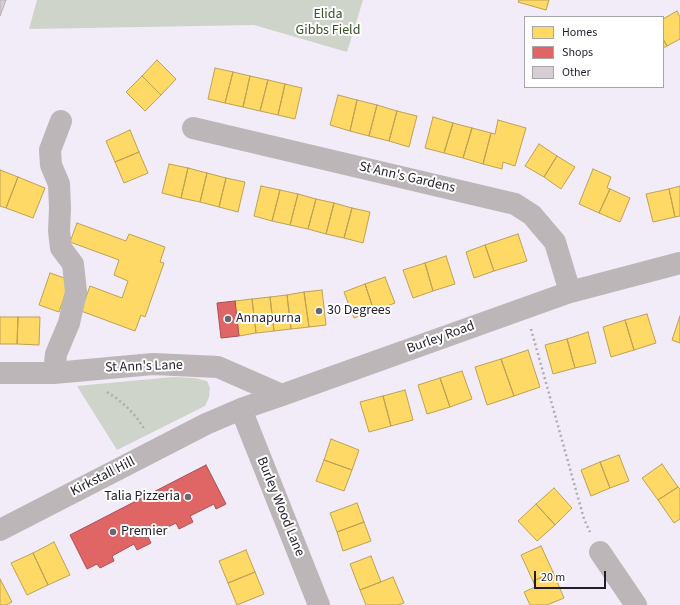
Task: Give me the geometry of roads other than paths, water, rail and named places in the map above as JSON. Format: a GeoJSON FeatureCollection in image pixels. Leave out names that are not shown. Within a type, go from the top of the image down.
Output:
{"type":"FeatureCollection","features":[{"type":"Feature","properties":{"kind":"street"},"geometry":{"type":"LineString","coordinates":[[54,372],[56,354],[69,323],[76,292],[73,264],[61,248],[59,231],[59,184],[51,165],[50,150],[61,121]]}},
{"type":"Feature","properties":{"kind":"street","name":"St Ann's Gardens"},"geometry":{"type":"LineString","coordinates":[[193,128],[515,204],[532,215],[555,242],[570,292]]}},
{"type":"Feature","properties":{"kind":"street","name":"Burley Road"},"geometry":{"type":"LineString","coordinates":[[206,424],[242,409],[570,292],[680,263]]}},
{"type":"Feature","properties":{"kind":"street","name":"St Ann's Lane"},"geometry":{"type":"LineString","coordinates":[[0,373],[54,372],[153,364],[218,367],[282,395]]}},
{"type":"Feature","properties":{"kind":"street","name":"Burley Wood Lane"},"geometry":{"type":"LineString","coordinates":[[242,409],[319,605]]}},
{"type":"Feature","properties":{"kind":"street","name":"Kirkstall Hill"},"geometry":{"type":"LineString","coordinates":[[0,530],[206,424]]}},
{"type":"Feature","properties":{"kind":"street"},"geometry":{"type":"LineString","coordinates":[[600,552],[636,605]]}},
{"type":"Feature","properties":{"kind":"place","name":"30 Degrees"},"geometry":{"type":"Point","coordinates":[319,311]}},
{"type":"Feature","properties":{"kind":"place","name":"Annapurna"},"geometry":{"type":"Point","coordinates":[228,319]}},
{"type":"Feature","properties":{"kind":"place","name":"Talia Pizzeria"},"geometry":{"type":"Point","coordinates":[188,497]}},
{"type":"Feature","properties":{"kind":"place","name":"Premier"},"geometry":{"type":"Point","coordinates":[113,532]}},
{"type":"Feature","properties":{"kind":"park label","name":"Elida Gibbs Field"},"geometry":{"type":"Point","coordinates":[328,24]}}]}
